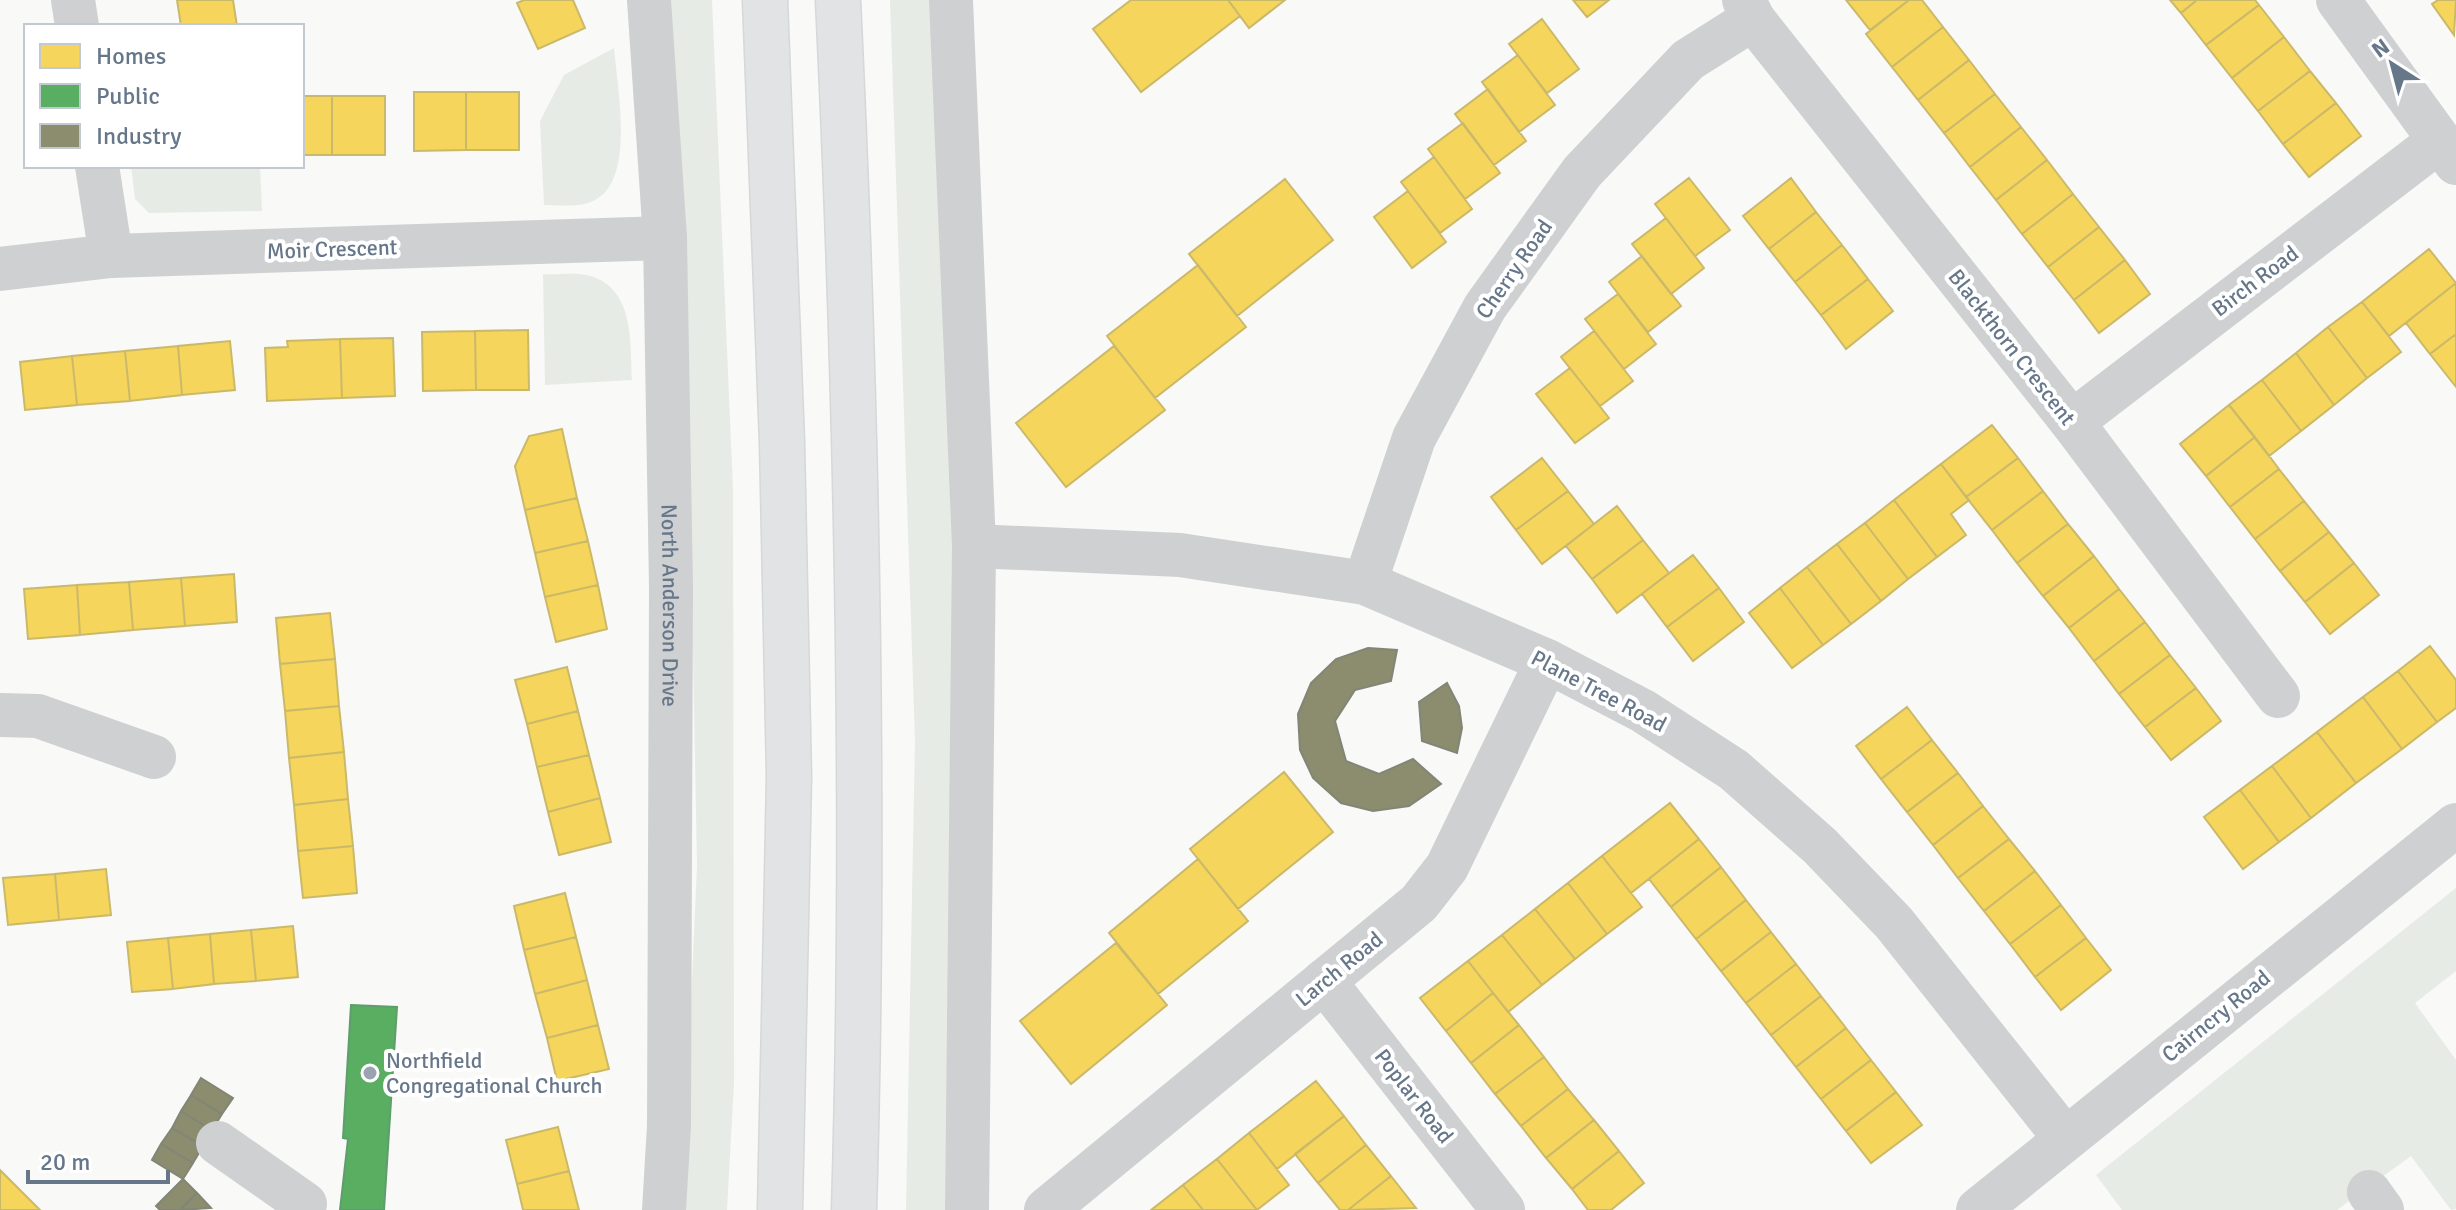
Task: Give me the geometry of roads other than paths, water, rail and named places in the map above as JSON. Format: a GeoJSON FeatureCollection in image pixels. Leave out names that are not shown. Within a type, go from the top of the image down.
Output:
{"type":"FeatureCollection","features":[{"type":"Feature","properties":{"kind":"main road"},"geometry":{"type":"LineString","coordinates":[[765,0],[782,442],[789,777],[780,1210]]}},
{"type":"Feature","properties":{"kind":"main road"},"geometry":{"type":"LineString","coordinates":[[838,0],[855,422],[861,714],[854,1210]]}},
{"type":"Feature","properties":{"kind":"street"},"geometry":{"type":"LineString","coordinates":[[73,0],[77,24]]}},
{"type":"Feature","properties":{"kind":"street","name":"North Anderson Drive"},"geometry":{"type":"LineString","coordinates":[[649,0],[665,238],[671,636],[669,1126],[664,1210]]}},
{"type":"Feature","properties":{"kind":"street"},"geometry":{"type":"LineString","coordinates":[[951,0],[974,546],[967,1210]]}},
{"type":"Feature","properties":{"kind":"street"},"geometry":{"type":"LineString","coordinates":[[2338,0],[2448,152]]}},
{"type":"Feature","properties":{"kind":"street","name":"Blackthorn Crescent"},"geometry":{"type":"LineString","coordinates":[[1748,10],[2072,422],[2278,696]]}},
{"type":"Feature","properties":{"kind":"street","name":"Cherry Road"},"geometry":{"type":"LineString","coordinates":[[1365,583],[1414,438],[1485,307],[1582,172],[1688,60],[1748,10]]}},
{"type":"Feature","properties":{"kind":"street","name":"Birch Road"},"geometry":{"type":"LineString","coordinates":[[2072,422],[2448,152]]}},
{"type":"Feature","properties":{"kind":"street"},"geometry":{"type":"LineString","coordinates":[[97,168],[111,256]]}},
{"type":"Feature","properties":{"kind":"street","name":"Moir Crescent"},"geometry":{"type":"LineString","coordinates":[[0,269],[111,256],[665,238]]}},
{"type":"Feature","properties":{"kind":"street","name":"Plane Tree Road"},"geometry":{"type":"LineString","coordinates":[[974,546],[1180,555],[1365,583],[1547,661],[1643,711],[1734,770],[1820,846],[1894,923],[2064,1137]]}},
{"type":"Feature","properties":{"kind":"street","name":"Larch Road"},"geometry":{"type":"LineString","coordinates":[[1046,1210],[1419,903],[1447,867],[1547,661]]}},
{"type":"Feature","properties":{"kind":"street"},"geometry":{"type":"LineString","coordinates":[[0,715],[38,716],[154,757]]}},
{"type":"Feature","properties":{"kind":"street","name":"Cairncry Road"},"geometry":{"type":"LineString","coordinates":[[1978,1210],[2064,1137],[2456,825]]}},
{"type":"Feature","properties":{"kind":"street","name":"Poplar Road"},"geometry":{"type":"LineString","coordinates":[[1324,981],[1503,1210]]}},
{"type":"Feature","properties":{"kind":"street"},"geometry":{"type":"LineString","coordinates":[[218,1143],[305,1204],[304,1210]]}},
{"type":"Feature","properties":{"kind":"place","name":"Northfield Congregational Church"},"geometry":{"type":"Point","coordinates":[370,1073]}}]}
